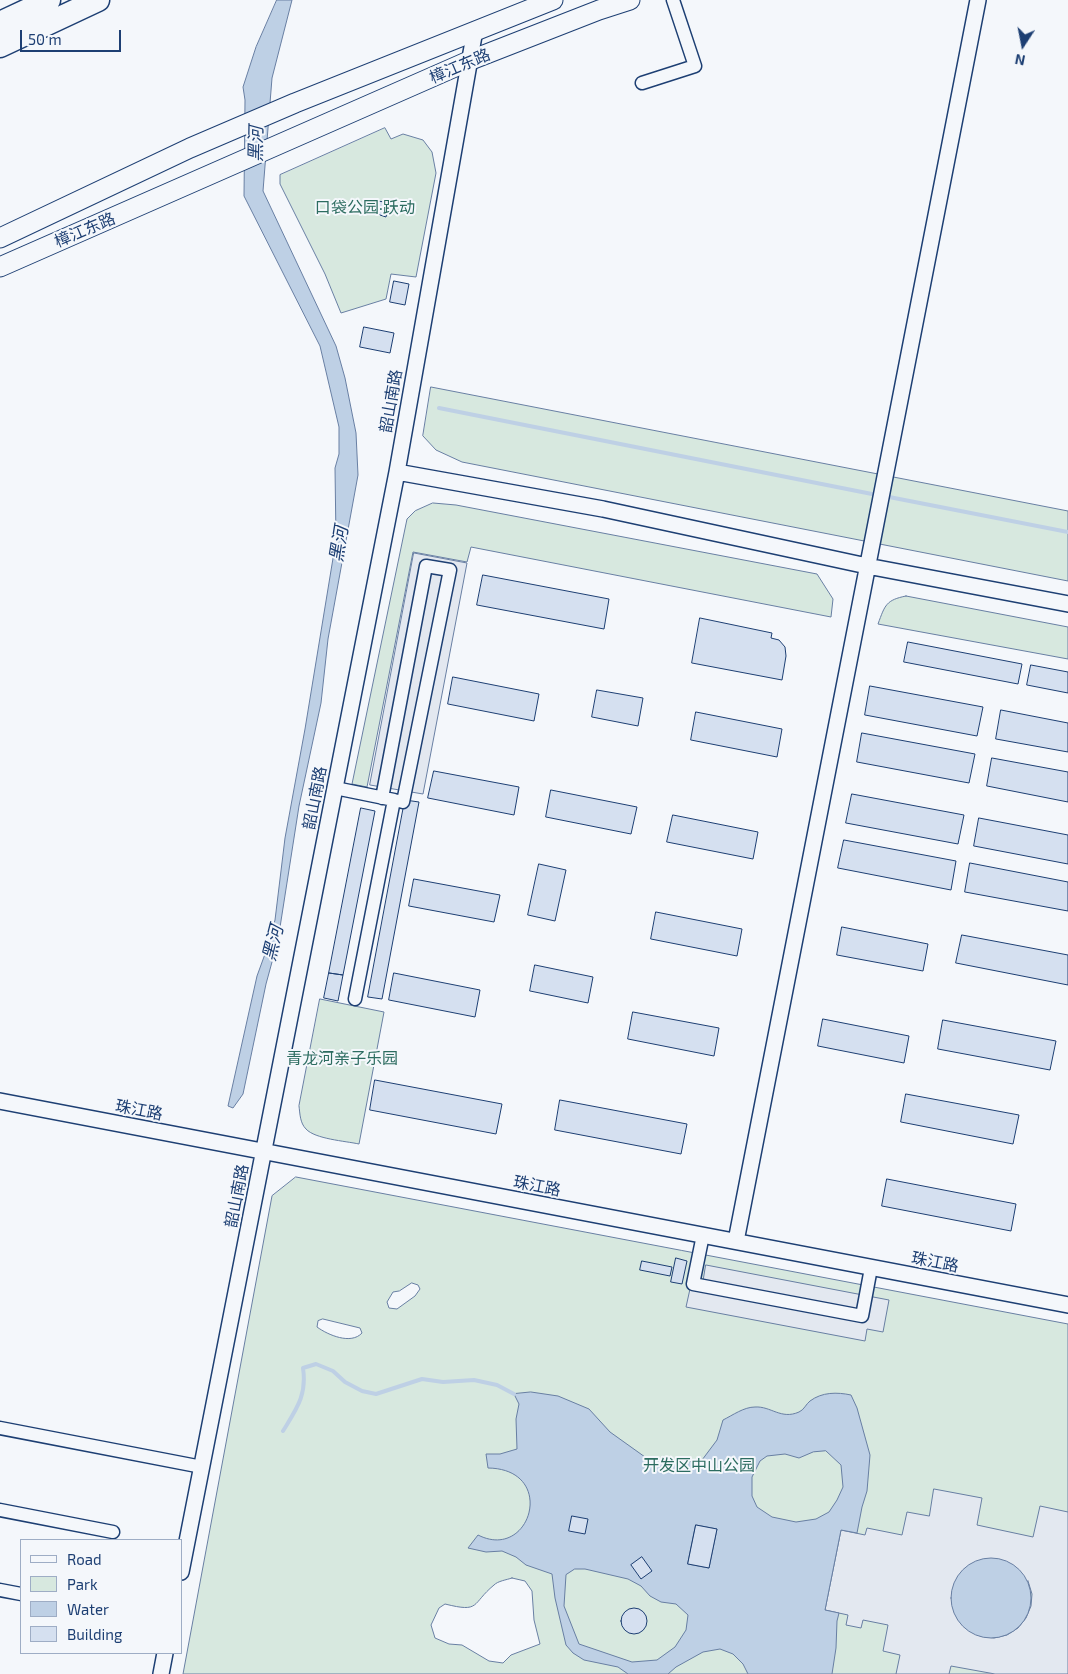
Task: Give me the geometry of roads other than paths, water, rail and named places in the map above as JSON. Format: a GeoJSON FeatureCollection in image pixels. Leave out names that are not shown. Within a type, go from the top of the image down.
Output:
{"type":"FeatureCollection","features":[{"type":"Feature","properties":{"kind":"highway"},"geometry":{"type":"LineString","coordinates":[[0,23],[49,0]]}},
{"type":"Feature","properties":{"kind":"highway"},"geometry":{"type":"LineString","coordinates":[[0,46],[98,0]]}},
{"type":"Feature","properties":{"kind":"main road","name":"樟江东路"},"geometry":{"type":"LineString","coordinates":[[0,238],[190,148],[294,103],[553,0]]}},
{"type":"Feature","properties":{"kind":"main road","name":"樟江东路"},"geometry":{"type":"LineString","coordinates":[[0,267],[471,60],[599,10],[630,0]]}},
{"type":"Feature","properties":{"kind":"street"},"geometry":{"type":"LineString","coordinates":[[642,83],[695,66],[672,0]]}},
{"type":"Feature","properties":{"kind":"street"},"geometry":{"type":"LineString","coordinates":[[736,1241],[978,0]]}},
{"type":"Feature","properties":{"kind":"street","name":"韶山南路"},"geometry":{"type":"LineString","coordinates":[[182,1567],[396,472],[475,30]]}},
{"type":"Feature","properties":{"kind":"street"},"geometry":{"type":"LineString","coordinates":[[396,472],[603,508],[867,566],[1068,604]]}},
{"type":"Feature","properties":{"kind":"street"},"geometry":{"type":"LineString","coordinates":[[335,788],[388,799],[403,802],[450,570],[426,566],[388,799],[355,999]]}},
{"type":"Feature","properties":{"kind":"street","name":"珠江路"},"geometry":{"type":"LineString","coordinates":[[0,1101],[1068,1305]]}},
{"type":"Feature","properties":{"kind":"street"},"geometry":{"type":"LineString","coordinates":[[703,1235],[693,1284],[862,1316],[871,1268]]}},
{"type":"Feature","properties":{"kind":"street"},"geometry":{"type":"LineString","coordinates":[[0,1428],[202,1467]]}},
{"type":"Feature","properties":{"kind":"street"},"geometry":{"type":"LineString","coordinates":[[0,1510],[113,1532]]}},
{"type":"Feature","properties":{"kind":"street"},"geometry":{"type":"LineString","coordinates":[[0,1590],[20,1594]]}},
{"type":"Feature","properties":{"kind":"street"},"geometry":{"type":"LineString","coordinates":[[161,1674],[166,1654]]}},
{"type":"Feature","properties":{"kind":"water","name":"黑河"},"geometry":{"type":"Polygon","coordinates":[[[277,0],[292,0],[272,78],[263,191],[336,346],[345,378],[356,433],[358,475],[328,639],[321,703],[299,806],[278,940],[266,984],[243,1094],[233,1108],[228,1106],[257,976],[275,920],[285,838],[336,540],[335,468],[339,454],[339,427],[320,346],[244,196],[245,100],[243,87],[256,47],[277,0]]]}},
{"type":"Feature","properties":{"kind":"water"},"geometry":{"type":"Polygon","coordinates":[[[531,1392],[558,1396],[589,1409],[610,1432],[645,1457],[680,1463],[702,1460],[717,1440],[723,1420],[743,1410],[751,1407],[761,1407],[781,1414],[793,1414],[801,1411],[810,1401],[825,1394],[840,1393],[851,1395],[857,1408],[870,1455],[867,1491],[857,1533],[841,1530],[825,1610],[839,1613],[832,1674],[748,1674],[743,1664],[733,1654],[720,1649],[703,1652],[676,1667],[668,1674],[628,1674],[618,1667],[584,1660],[573,1653],[566,1645],[555,1598],[552,1574],[526,1565],[516,1557],[502,1551],[486,1552],[468,1548],[478,1535],[497,1540],[512,1536],[523,1526],[529,1512],[530,1497],[523,1483],[510,1472],[488,1468],[486,1454],[500,1454],[517,1449],[516,1419],[519,1404],[514,1394],[531,1392]],[[826,1451],[813,1452],[799,1458],[785,1454],[767,1456],[760,1461],[752,1477],[752,1496],[757,1507],[772,1517],[796,1522],[816,1519],[829,1512],[843,1487],[841,1465],[826,1451]],[[696,1525],[688,1564],[709,1568],[717,1529],[696,1525]],[[575,1569],[566,1575],[564,1606],[579,1644],[632,1662],[657,1660],[675,1647],[686,1630],[688,1615],[676,1604],[661,1602],[650,1596],[641,1586],[628,1579],[585,1569],[575,1569]]]}},
{"type":"Feature","properties":{"kind":"water"},"geometry":{"type":"Polygon","coordinates":[[[991,1558],[1006,1561],[1019,1570],[1028,1583],[1031,1598],[1028,1613],[1019,1626],[1006,1635],[991,1638],[976,1635],[963,1626],[954,1613],[951,1598],[954,1583],[963,1570],[976,1561],[991,1558]]]}},
{"type":"Feature","properties":{"kind":"waterway"},"geometry":{"type":"LineString","coordinates":[[439,408],[877,495]]}},
{"type":"Feature","properties":{"kind":"waterway"},"geometry":{"type":"LineString","coordinates":[[884,496],[1068,532]]}},
{"type":"Feature","properties":{"kind":"waterway"},"geometry":{"type":"LineString","coordinates":[[283,1431],[300,1401],[304,1386],[303,1368],[316,1364],[333,1371],[345,1382],[362,1391],[376,1394],[422,1379],[443,1382],[474,1380],[497,1385],[514,1394]]}},
{"type":"Feature","properties":{"kind":"park label","name":"口袋公园·跃动"},"geometry":{"type":"Point","coordinates":[365,208]}},
{"type":"Feature","properties":{"kind":"park label","name":"青龙河亲子乐园"},"geometry":{"type":"Point","coordinates":[342,1059]}},
{"type":"Feature","properties":{"kind":"park label","name":"开发区中山公园"},"geometry":{"type":"Point","coordinates":[699,1466]}}]}
